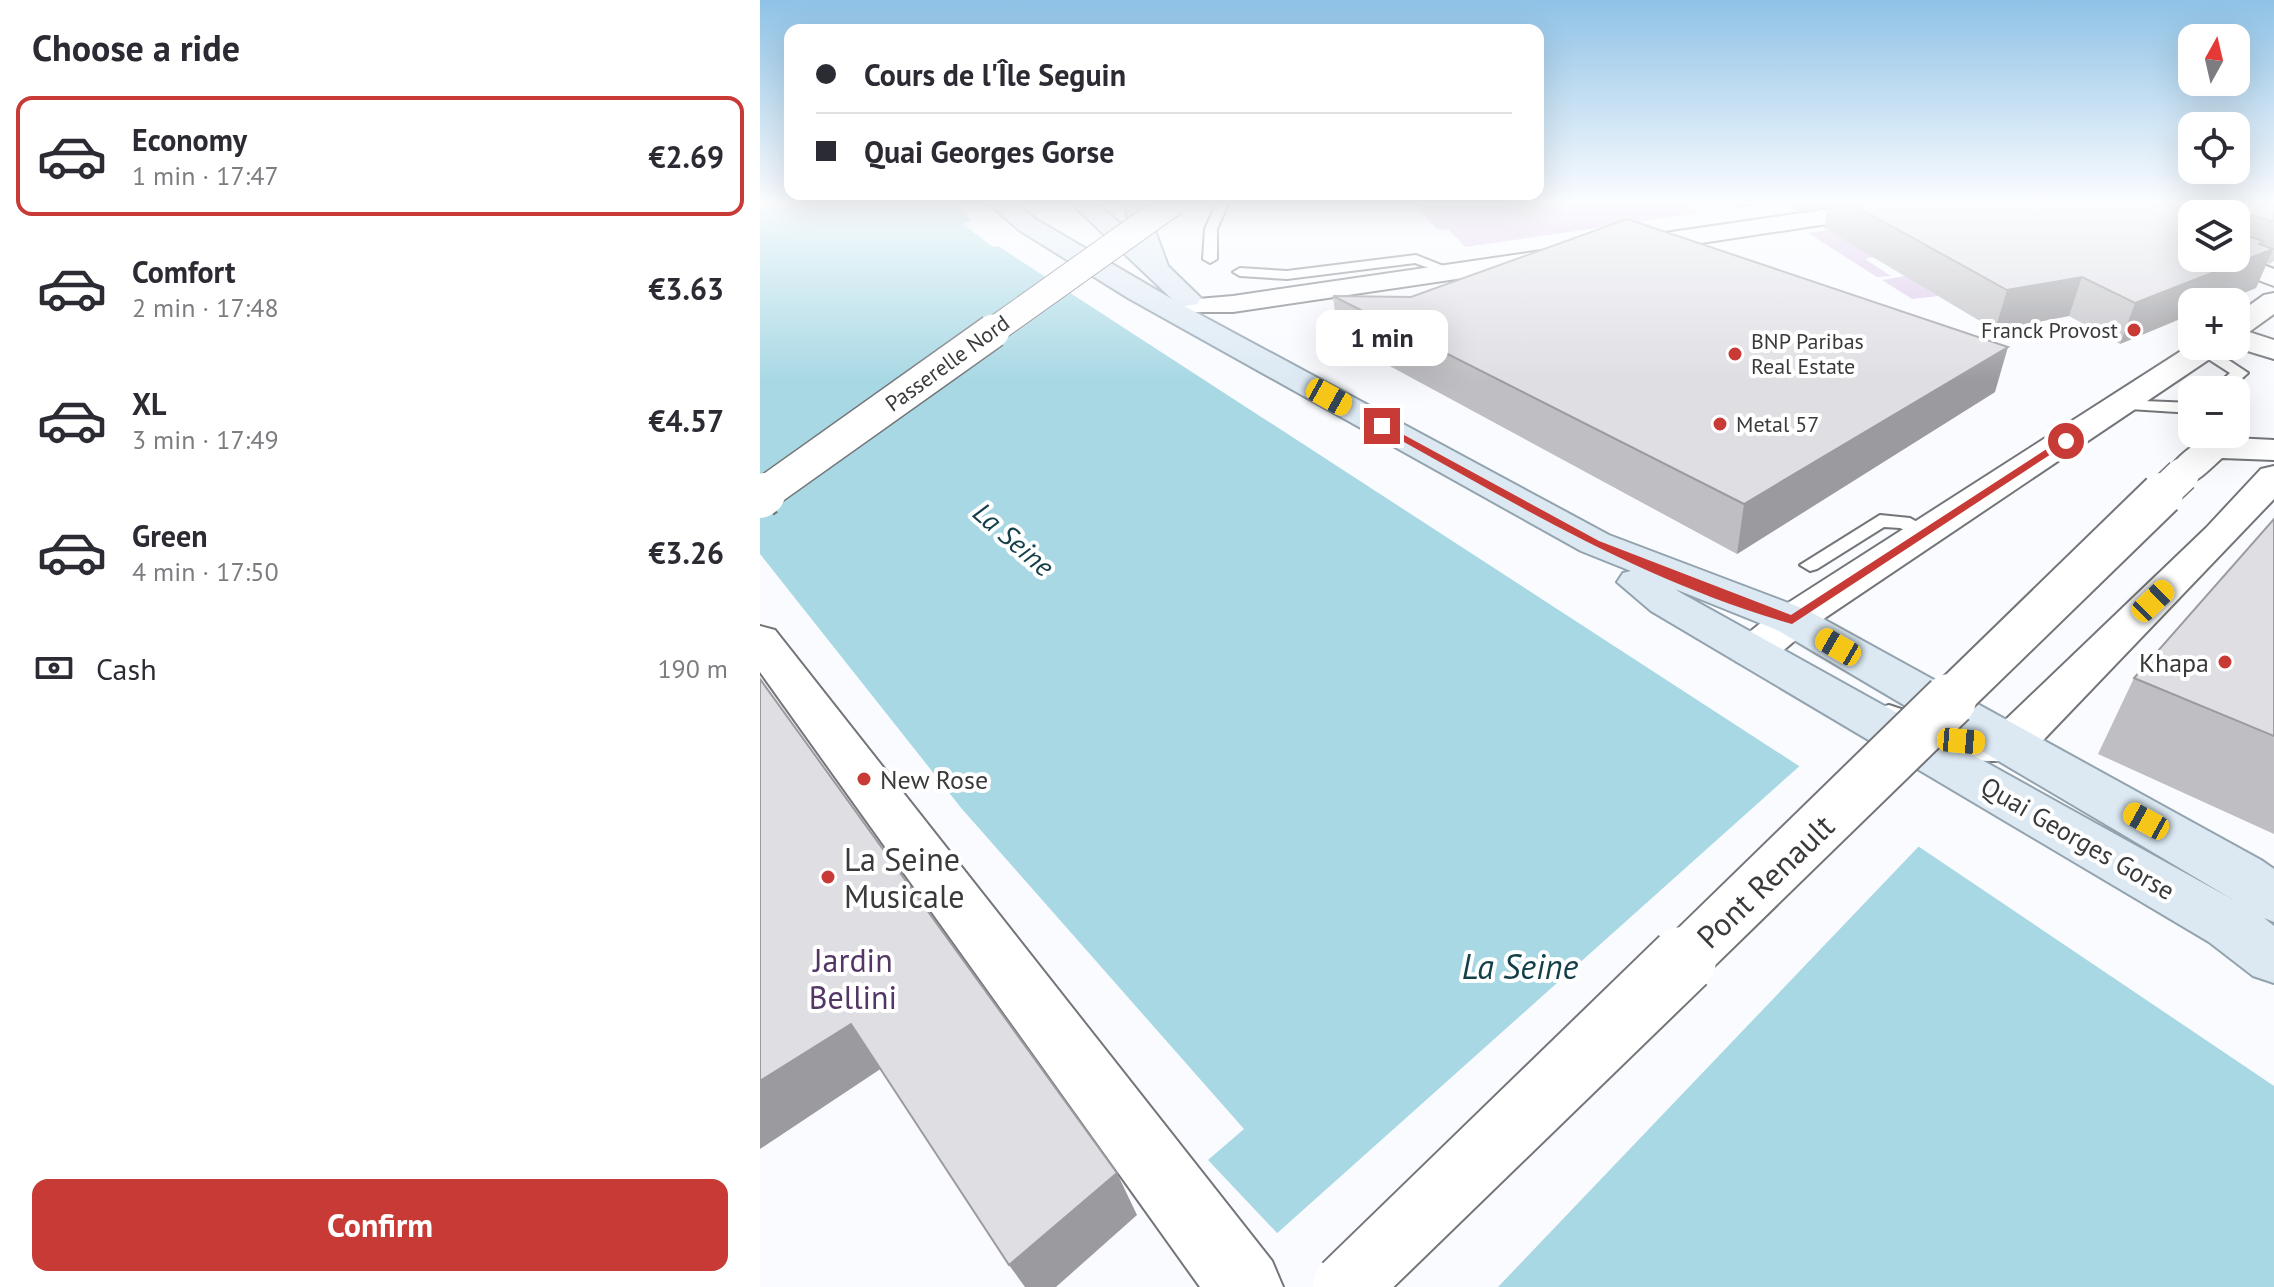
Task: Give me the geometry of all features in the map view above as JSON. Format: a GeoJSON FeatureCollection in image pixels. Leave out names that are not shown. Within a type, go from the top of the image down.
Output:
{"type":"FeatureCollection","features":[{"type":"Feature","properties":{"kind":"main road","name":"Quai Georges Gorse"},"geometry":{"type":"LineString","coordinates":[[1106,262],[1196,306],[1223,338]]}},
{"type":"Feature","properties":{"kind":"main road"},"geometry":{"type":"LineString","coordinates":[[1128,262],[1148,282]]}},
{"type":"Feature","properties":{"kind":"main road"},"geometry":{"type":"LineString","coordinates":[[1144,262],[1148,282]]}},
{"type":"Feature","properties":{"kind":"main road","name":"Quai Georges Gorse"},"geometry":{"type":"LineString","coordinates":[[1148,282],[1223,338],[1595,543],[1664,573],[1792,620],[2242,876],[2274,899]]}},
{"type":"Feature","properties":{"kind":"main road","name":"Quai Georges Gorse"},"geometry":{"type":"LineString","coordinates":[[1595,543],[1666,602],[2229,925],[2274,958]]}},
{"type":"Feature","properties":{"kind":"street","name":"Passerelle Nord"},"geometry":{"type":"LineString","coordinates":[[760,497],[1090,262]]}},
{"type":"Feature","properties":{"kind":"street"},"geometry":{"type":"LineString","coordinates":[[1196,306],[1523,262]]}},
{"type":"Feature","properties":{"kind":"street"},"geometry":{"type":"LineString","coordinates":[[2250,268],[2274,278]]}},
{"type":"Feature","properties":{"kind":"street"},"geometry":{"type":"LineString","coordinates":[[2250,342],[2274,350]]}},
{"type":"Feature","properties":{"kind":"street"},"geometry":{"type":"LineString","coordinates":[[1753,652],[1792,620],[2189,360]]}},
{"type":"Feature","properties":{"kind":"street"},"geometry":{"type":"LineString","coordinates":[[2201,452],[2274,450]]}},
{"type":"Feature","properties":{"kind":"street","name":"Pont Renault"},"geometry":{"type":"LineString","coordinates":[[1346,1287],[2201,452]]}},
{"type":"Feature","properties":{"kind":"street"},"geometry":{"type":"LineString","coordinates":[[1863,713],[1936,739],[2010,745],[2220,536],[2274,477]]}},
{"type":"Feature","properties":{"kind":"street"},"geometry":{"type":"LineString","coordinates":[[760,640],[1185,1210],[1246,1287]]}},
{"type":"Feature","properties":{"kind":"lane"},"geometry":{"type":"LineString","coordinates":[[1240,272],[1287,275],[1391,262]]}},
{"type":"Feature","properties":{"kind":"lane"},"geometry":{"type":"LineString","coordinates":[[1424,262],[1454,273]]}},
{"type":"Feature","properties":{"kind":"lane"},"geometry":{"type":"LineString","coordinates":[[2223,360],[2240,373],[2236,376]]}},
{"type":"Feature","properties":{"kind":"lane"},"geometry":{"type":"LineString","coordinates":[[2120,405],[2178,407]]}},
{"type":"Feature","properties":{"kind":"lane"},"geometry":{"type":"LineString","coordinates":[[1810,565],[1880,521],[1903,522],[1927,533]]}},
{"type":"Feature","properties":{"kind":"shaded area"},"geometry":{"type":"Polygon","coordinates":[[[1854,262],[1870,262],[1891,276],[1877,277],[1854,262]]]}},
{"type":"Feature","properties":{"kind":"shaded area"},"geometry":{"type":"Polygon","coordinates":[[[1905,276],[1938,296],[1912,299],[1882,280],[1905,276]]]}},
{"type":"Feature","properties":{"kind":"water","name":"La Seine"},"geometry":{"type":"Polygon","coordinates":[[[760,262],[1023,262],[1799,766],[2274,1086],[2274,1287],[1328,1287],[1208,1160],[1244,1129],[962,809],[760,554],[760,262]]]}},
{"type":"Feature","properties":{"kind":"pier"},"geometry":{"type":"Polygon","coordinates":[[[1803,763],[1921,844],[1498,1287],[1322,1287],[1274,1236],[1803,763]]]}},
{"type":"Feature","properties":{"kind":"building","name":"Metal 57"},"geometry":{"type":"Polygon","coordinates":[[[1508,262],[1755,262],[2008,347],[1744,504],[1333,296],[1411,297],[1508,262]]]}},
{"type":"Feature","properties":{"kind":"building"},"geometry":{"type":"Polygon","coordinates":[[[1957,262],[2178,262],[2178,272],[2214,272],[2135,303],[2082,277],[2007,290],[1957,262]]]}},
{"type":"Feature","properties":{"kind":"building"},"geometry":{"type":"Polygon","coordinates":[[[2274,519],[2274,736],[2134,678],[2274,519]]]}},
{"type":"Feature","properties":{"kind":"building","name":"Jardin Bellini"},"geometry":{"type":"Polygon","coordinates":[[[760,679],[1117,1173],[1009,1265],[851,1024],[760,1081],[760,679]]]}},
{"type":"Feature","properties":{"kind":"place","name":"Franck Provost"},"geometry":{"type":"Point","coordinates":[2134,330]}},
{"type":"Feature","properties":{"kind":"place","name":"BNP Paribas Real Estate"},"geometry":{"type":"Point","coordinates":[1735,354]}},
{"type":"Feature","properties":{"kind":"place","name":"Metal 57"},"geometry":{"type":"Point","coordinates":[1720,424]}},
{"type":"Feature","properties":{"kind":"place","name":"Khapa"},"geometry":{"type":"Point","coordinates":[2225,662]}},
{"type":"Feature","properties":{"kind":"place","name":"New Rose"},"geometry":{"type":"Point","coordinates":[864,779]}},
{"type":"Feature","properties":{"kind":"place","name":"La Seine Musicale"},"geometry":{"type":"Point","coordinates":[828,877]}},
{"type":"Feature","properties":{"kind":"route"},"geometry":{"type":"LineString","coordinates":[[1382,426],[1595,543],[1664,573],[1792,620],[2066,441]]}}]}
